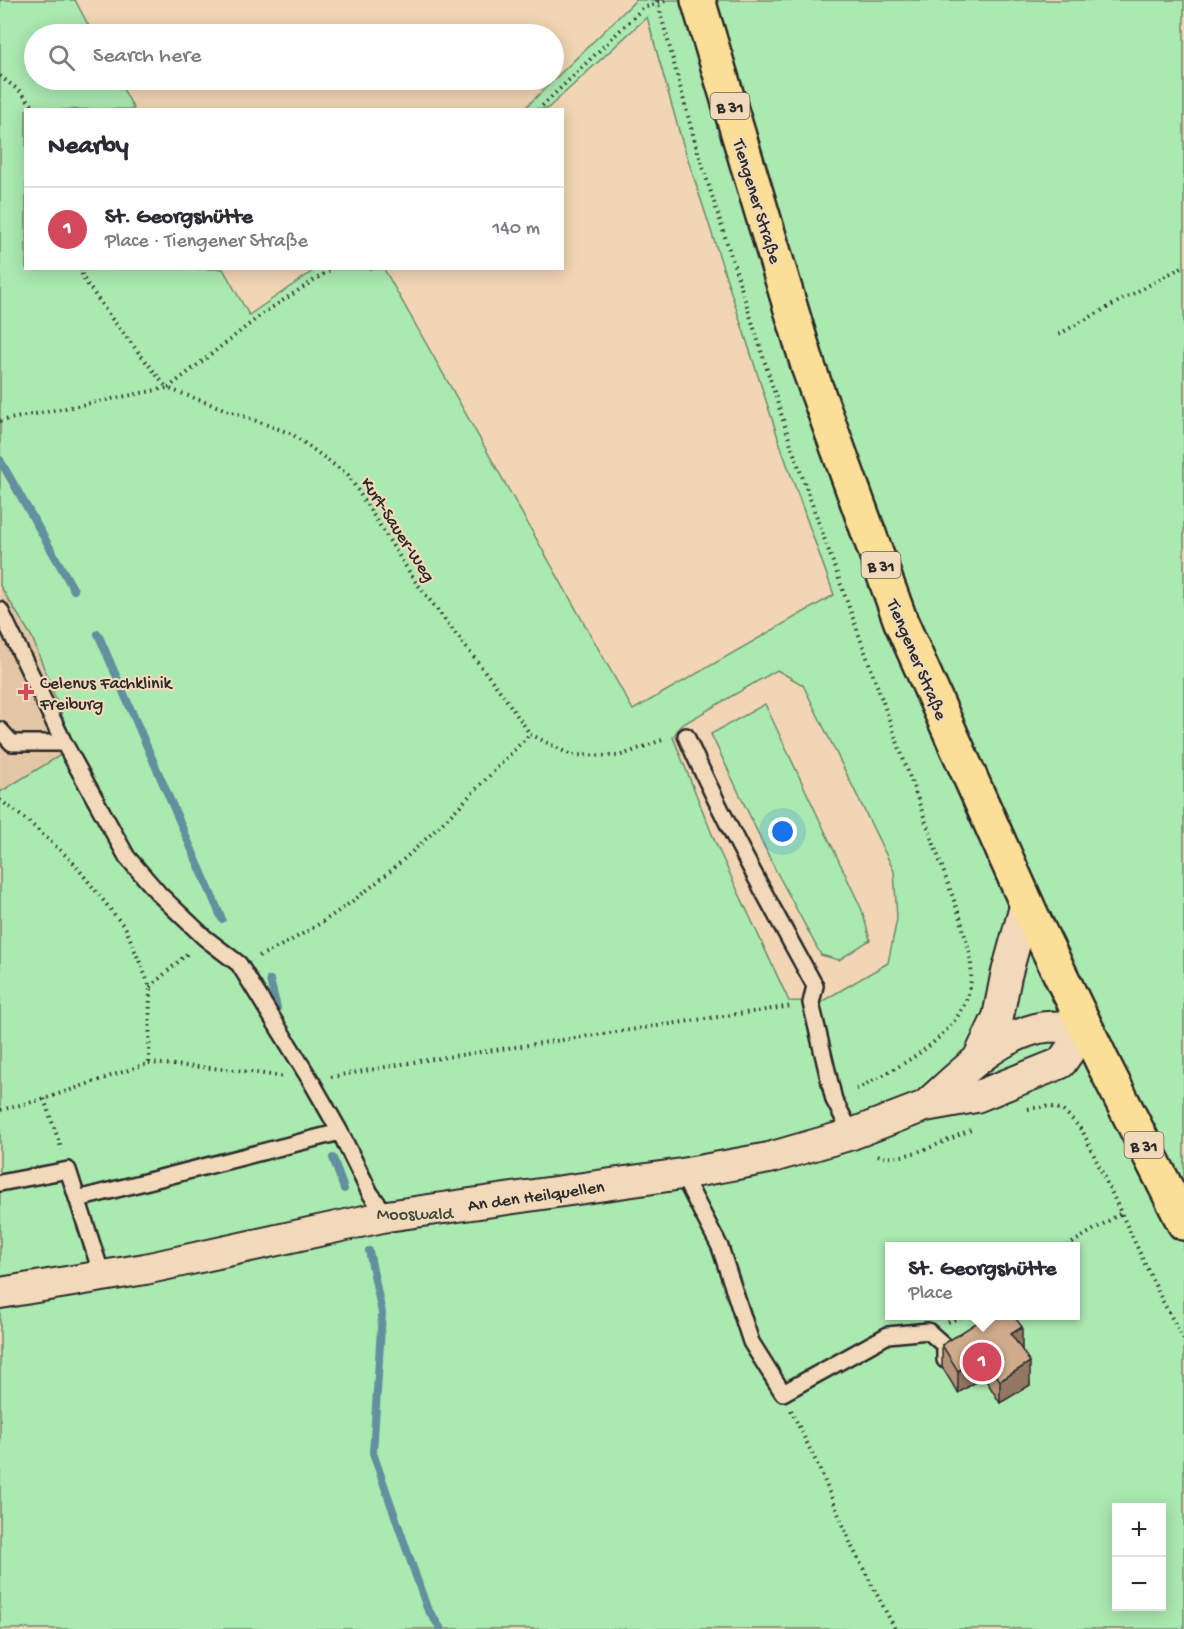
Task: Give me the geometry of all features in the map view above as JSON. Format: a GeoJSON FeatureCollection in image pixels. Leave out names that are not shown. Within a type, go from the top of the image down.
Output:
{"type":"FeatureCollection","features":[{"type":"Feature","properties":{"kind":"main road","name":"Tiengener Straße"},"geometry":{"type":"LineString","coordinates":[[698,0],[809,369],[901,622],[1026,903],[1184,1223]]}},
{"type":"Feature","properties":{"kind":"street","name":"An den Heilquellen"},"geometry":{"type":"LineString","coordinates":[[979,1057],[998,1017],[1006,976],[1026,903]]}},
{"type":"Feature","properties":{"kind":"street","name":"An den Heilquellen"},"geometry":{"type":"LineString","coordinates":[[925,1106],[979,1057],[1012,1037],[1041,1028],[1086,1027]]}},
{"type":"Feature","properties":{"kind":"street","name":"An den Heilquellen"},"geometry":{"type":"LineString","coordinates":[[0,1293],[145,1269],[387,1216],[682,1174],[769,1158],[852,1134],[925,1106],[976,1097],[1061,1063],[1086,1027]]}},
{"type":"Feature","properties":{"kind":"lane"},"geometry":{"type":"LineString","coordinates":[[2,617],[64,743],[127,857],[160,896],[206,938],[239,964],[311,1081],[340,1132],[370,1193],[387,1216]]}},
{"type":"Feature","properties":{"kind":"lane"},"geometry":{"type":"LineString","coordinates":[[0,729],[12,742],[64,743]]}},
{"type":"Feature","properties":{"kind":"lane"},"geometry":{"type":"LineString","coordinates":[[686,736],[741,851],[815,987],[811,1003],[834,1100],[852,1134]]}},
{"type":"Feature","properties":{"kind":"lane"},"geometry":{"type":"LineString","coordinates":[[78,1199],[340,1132]]}},
{"type":"Feature","properties":{"kind":"lane"},"geometry":{"type":"LineString","coordinates":[[0,1183],[68,1170],[102,1275]]}},
{"type":"Feature","properties":{"kind":"lane"},"geometry":{"type":"LineString","coordinates":[[682,1174],[720,1247],[751,1342],[783,1393],[888,1335],[928,1331],[945,1346],[945,1360]]}},
{"type":"Feature","properties":{"kind":"path"},"geometry":{"type":"LineString","coordinates":[[564,85],[643,8],[669,0]]}},
{"type":"Feature","properties":{"kind":"path"},"geometry":{"type":"LineString","coordinates":[[657,2],[695,141],[792,448],[961,920],[971,965],[969,994],[958,1017],[933,1042],[896,1067],[834,1100]]}},
{"type":"Feature","properties":{"kind":"path"},"geometry":{"type":"LineString","coordinates":[[0,76],[21,92],[34,108]]}},
{"type":"Feature","properties":{"kind":"path"},"geometry":{"type":"LineString","coordinates":[[540,108],[559,90]]}},
{"type":"Feature","properties":{"kind":"path"},"geometry":{"type":"LineString","coordinates":[[1059,334],[1184,266]]}},
{"type":"Feature","properties":{"kind":"path"},"geometry":{"type":"LineString","coordinates":[[81,270],[83,278],[112,319],[167,388]]}},
{"type":"Feature","properties":{"kind":"path"},"geometry":{"type":"LineString","coordinates":[[0,421],[167,388],[266,312],[330,270]]}},
{"type":"Feature","properties":{"kind":"path","name":"Kurt-Sauer-Weg"},"geometry":{"type":"LineString","coordinates":[[167,388],[292,434],[348,475],[415,581],[503,695],[530,734],[571,755],[620,756],[673,737],[686,736]]}},
{"type":"Feature","properties":{"kind":"path"},"geometry":{"type":"LineString","coordinates":[[239,964],[276,948],[349,906],[405,859],[530,734]]}},
{"type":"Feature","properties":{"kind":"path"},"geometry":{"type":"LineString","coordinates":[[0,800],[28,821],[79,869],[126,929],[150,987],[149,1063]]}},
{"type":"Feature","properties":{"kind":"path"},"geometry":{"type":"LineString","coordinates":[[150,987],[206,938]]}},
{"type":"Feature","properties":{"kind":"path"},"geometry":{"type":"LineString","coordinates":[[0,1110],[44,1100],[149,1063],[236,1070],[311,1081],[413,1062],[811,1003]]}},
{"type":"Feature","properties":{"kind":"path"},"geometry":{"type":"LineString","coordinates":[[44,1100],[68,1170]]}},
{"type":"Feature","properties":{"kind":"path"},"geometry":{"type":"LineString","coordinates":[[1020,1111],[1047,1105],[1065,1111],[1083,1132],[1161,1300],[1184,1340]]}},
{"type":"Feature","properties":{"kind":"path"},"geometry":{"type":"LineString","coordinates":[[852,1134],[862,1146],[885,1158],[899,1157],[920,1150],[981,1125]]}},
{"type":"Feature","properties":{"kind":"path"},"geometry":{"type":"LineString","coordinates":[[1074,1242],[1121,1214]]}},
{"type":"Feature","properties":{"kind":"path"},"geometry":{"type":"LineString","coordinates":[[783,1393],[821,1472],[852,1547],[895,1629]]}},
{"type":"Feature","properties":{"kind":"shaded area","name":"Celenus Fachklinik Freiburg"},"geometry":{"type":"Polygon","coordinates":[[[0,586],[32,637],[74,748],[0,792],[0,586]]]}},
{"type":"Feature","properties":{"kind":"green space","name":"Mooswald"},"geometry":{"type":"Polygon","coordinates":[[[0,0],[75,0],[88,24],[24,24],[24,90],[124,90],[133,108],[24,108],[24,270],[224,270],[249,315],[315,270],[385,270],[633,710],[834,595],[783,453],[681,138],[647,17],[548,108],[525,108],[544,90],[564,90],[564,70],[636,0],[1184,0],[1184,1629],[0,1629],[0,792],[74,747],[32,637],[0,586],[0,0]],[[777,670],[680,726],[673,737],[716,844],[789,1001],[821,1002],[888,963],[897,919],[894,871],[803,685],[777,670]]]}},
{"type":"Feature","properties":{"kind":"green space"},"geometry":{"type":"Polygon","coordinates":[[[765,704],[862,910],[870,940],[839,960],[821,955],[775,869],[711,734],[765,704]]]}},
{"type":"Feature","properties":{"kind":"building"},"geometry":{"type":"Polygon","coordinates":[[[981,1320],[1017,1320],[1022,1327],[1011,1334],[1030,1362],[1000,1381],[984,1355],[958,1371],[942,1345],[981,1320]]]}},
{"type":"Feature","properties":{"kind":"waterway"},"geometry":{"type":"LineString","coordinates":[[0,460],[74,590]]}},
{"type":"Feature","properties":{"kind":"waterway"},"geometry":{"type":"LineString","coordinates":[[98,634],[222,919]]}},
{"type":"Feature","properties":{"kind":"waterway"},"geometry":{"type":"LineString","coordinates":[[270,980],[277,1008]]}},
{"type":"Feature","properties":{"kind":"waterway"},"geometry":{"type":"LineString","coordinates":[[333,1158],[344,1189]]}},
{"type":"Feature","properties":{"kind":"waterway"},"geometry":{"type":"LineString","coordinates":[[369,1251],[382,1313],[373,1453],[427,1608],[441,1629]]}},
{"type":"Feature","properties":{"kind":"place","name":"Celenus Fachklinik Freiburg"},"geometry":{"type":"Point","coordinates":[26,692]}},
{"type":"Feature","properties":{"kind":"place","name":"St. Georgshütte"},"geometry":{"type":"Point","coordinates":[982,1362]}}]}
